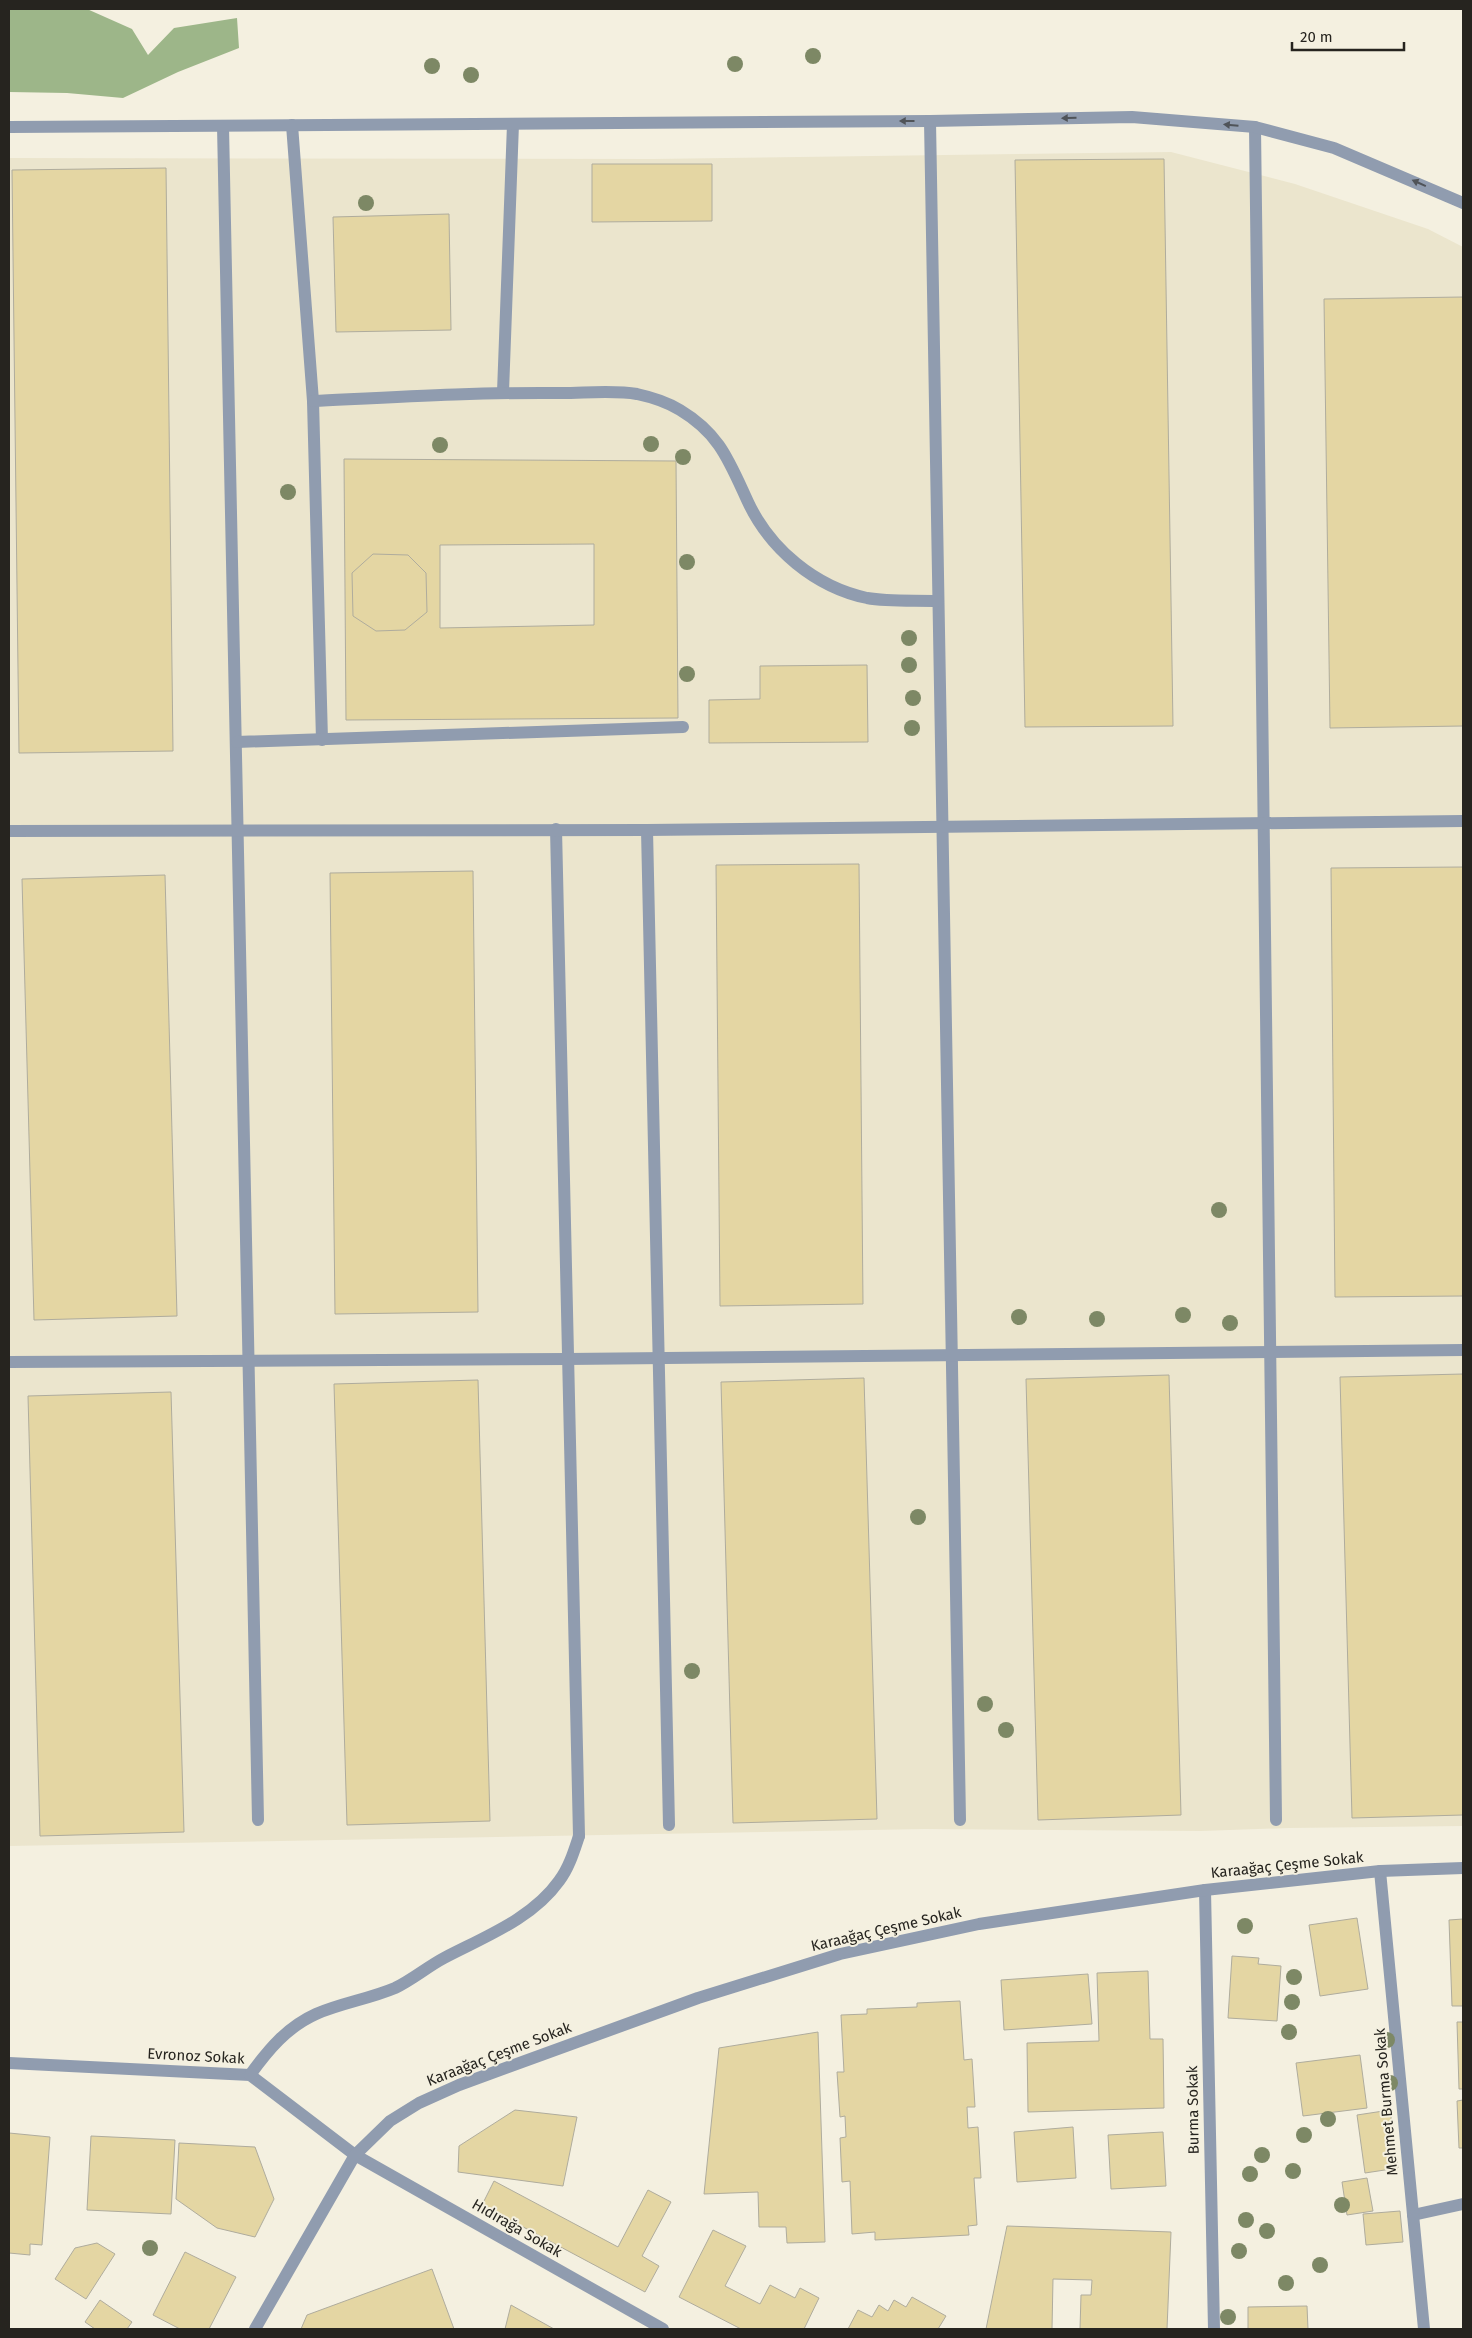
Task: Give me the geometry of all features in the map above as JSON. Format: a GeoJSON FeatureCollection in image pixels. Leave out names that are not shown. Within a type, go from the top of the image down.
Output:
{"type":"FeatureCollection","features":[{"type":"Feature","properties":{"kind":"street"},"geometry":{"type":"LineString","coordinates":[[9,128],[930,121],[1132,117],[1255,127],[1334,148],[1463,203]]}},
{"type":"Feature","properties":{"kind":"street"},"geometry":{"type":"LineString","coordinates":[[930,121],[960,1820]]}},
{"type":"Feature","properties":{"kind":"street"},"geometry":{"type":"LineString","coordinates":[[503,392],[513,124]]}},
{"type":"Feature","properties":{"kind":"street"},"geometry":{"type":"LineString","coordinates":[[292,125],[312,401],[322,740]]}},
{"type":"Feature","properties":{"kind":"street"},"geometry":{"type":"LineString","coordinates":[[224,126],[258,1820]]}},
{"type":"Feature","properties":{"kind":"street"},"geometry":{"type":"LineString","coordinates":[[1255,127],[1276,1820]]}},
{"type":"Feature","properties":{"kind":"street"},"geometry":{"type":"LineString","coordinates":[[312,401],[503,392],[635,394],[658,400],[679,409],[698,423],[717,441],[732,464],[752,510],[764,530],[779,549],[797,565],[827,583],[868,598],[938,601]]}},
{"type":"Feature","properties":{"kind":"street"},"geometry":{"type":"LineString","coordinates":[[237,742],[683,727]]}},
{"type":"Feature","properties":{"kind":"street"},"geometry":{"type":"LineString","coordinates":[[9,831],[648,830],[942,826],[1264,825],[1463,821]]}},
{"type":"Feature","properties":{"kind":"street"},"geometry":{"type":"LineString","coordinates":[[250,2075],[271,2046],[295,2025],[316,2014],[368,1999],[398,1987],[442,1959],[514,1921],[540,1903],[560,1881],[572,1857],[579,1836],[556,829]]}},
{"type":"Feature","properties":{"kind":"street"},"geometry":{"type":"LineString","coordinates":[[648,830],[669,1826]]}},
{"type":"Feature","properties":{"kind":"street"},"geometry":{"type":"LineString","coordinates":[[9,1362],[568,1359],[1463,1350]]}},
{"type":"Feature","properties":{"kind":"street","name":"Karaağaç Çeşme Sokak"},"geometry":{"type":"LineString","coordinates":[[255,2329],[355,2155],[390,2121],[419,2103],[459,2085],[698,1998],[840,1954],[980,1924],[1205,1890],[1380,1871],[1463,1868]]}},
{"type":"Feature","properties":{"kind":"street","name":"Mehmet Burma Sokak"},"geometry":{"type":"LineString","coordinates":[[1380,1871],[1424,2329]]}},
{"type":"Feature","properties":{"kind":"street","name":"Burma Sokak"},"geometry":{"type":"LineString","coordinates":[[1205,1890],[1214,2329]]}},
{"type":"Feature","properties":{"kind":"street","name":"Evronoz Sokak"},"geometry":{"type":"LineString","coordinates":[[9,2063],[250,2075],[355,2155]]}},
{"type":"Feature","properties":{"kind":"street","name":"Hıdırağa Sokak"},"geometry":{"type":"LineString","coordinates":[[355,2155],[663,2329]]}},
{"type":"Feature","properties":{"kind":"street"},"geometry":{"type":"LineString","coordinates":[[1413,2215],[1463,2204]]}},
{"type":"Feature","properties":{"kind":"shaded area"},"geometry":{"type":"Polygon","coordinates":[[[1171,152],[1295,184],[1428,229],[1463,247],[1463,1826],[1201,1831],[925,1829],[9,1846],[9,158],[653,159],[1171,152]]]}},
{"type":"Feature","properties":{"kind":"green space"},"geometry":{"type":"Polygon","coordinates":[[[87,9],[132,29],[148,55],[174,28],[237,18],[239,48],[178,72],[123,98],[67,93],[9,92],[9,10],[87,9]]]}},
{"type":"Feature","properties":{"kind":"building"},"geometry":{"type":"Polygon","coordinates":[[[1164,159],[1173,726],[1025,727],[1015,160],[1164,159]]]}},
{"type":"Feature","properties":{"kind":"building"},"geometry":{"type":"Polygon","coordinates":[[[592,164],[712,164],[712,221],[592,222],[592,164]]]}},
{"type":"Feature","properties":{"kind":"building"},"geometry":{"type":"Polygon","coordinates":[[[166,168],[173,751],[19,753],[12,170],[166,168]]]}},
{"type":"Feature","properties":{"kind":"building"},"geometry":{"type":"Polygon","coordinates":[[[449,214],[451,330],[336,332],[333,217],[449,214]]]}},
{"type":"Feature","properties":{"kind":"building"},"geometry":{"type":"Polygon","coordinates":[[[1463,297],[1463,726],[1330,728],[1324,299],[1463,297]]]}},
{"type":"Feature","properties":{"kind":"building"},"geometry":{"type":"Polygon","coordinates":[[[344,459],[676,461],[678,718],[346,720],[344,459]],[[594,544],[440,545],[440,628],[594,625],[594,544]]]}},
{"type":"Feature","properties":{"kind":"building"},"geometry":{"type":"Polygon","coordinates":[[[373,554],[408,555],[426,573],[427,612],[405,630],[376,631],[353,616],[352,573],[373,554]]]}},
{"type":"Feature","properties":{"kind":"building"},"geometry":{"type":"Polygon","coordinates":[[[867,665],[868,742],[709,743],[709,700],[760,699],[760,666],[867,665]]]}},
{"type":"Feature","properties":{"kind":"building"},"geometry":{"type":"Polygon","coordinates":[[[859,864],[863,1304],[720,1306],[716,865],[859,864]]]}},
{"type":"Feature","properties":{"kind":"building"},"geometry":{"type":"Polygon","coordinates":[[[1463,867],[1463,1296],[1335,1297],[1331,868],[1463,867]]]}},
{"type":"Feature","properties":{"kind":"building"},"geometry":{"type":"Polygon","coordinates":[[[473,871],[478,1312],[335,1314],[330,873],[473,871]]]}},
{"type":"Feature","properties":{"kind":"building"},"geometry":{"type":"Polygon","coordinates":[[[165,875],[177,1316],[34,1320],[22,879],[165,875]]]}},
{"type":"Feature","properties":{"kind":"building"},"geometry":{"type":"Polygon","coordinates":[[[1463,1374],[1463,1815],[1352,1818],[1340,1377],[1463,1374]]]}},
{"type":"Feature","properties":{"kind":"building"},"geometry":{"type":"Polygon","coordinates":[[[1169,1375],[1181,1815],[1038,1820],[1026,1379],[1169,1375]]]}},
{"type":"Feature","properties":{"kind":"building"},"geometry":{"type":"Polygon","coordinates":[[[864,1378],[877,1819],[733,1823],[721,1382],[864,1378]]]}},
{"type":"Feature","properties":{"kind":"building"},"geometry":{"type":"Polygon","coordinates":[[[478,1380],[490,1821],[347,1825],[334,1384],[478,1380]]]}},
{"type":"Feature","properties":{"kind":"building"},"geometry":{"type":"Polygon","coordinates":[[[171,1392],[184,1832],[40,1836],[28,1396],[171,1392]]]}},
{"type":"Feature","properties":{"kind":"building"},"geometry":{"type":"Polygon","coordinates":[[[1357,1918],[1368,1989],[1320,1996],[1309,1925],[1357,1918]]]}},
{"type":"Feature","properties":{"kind":"building"},"geometry":{"type":"Polygon","coordinates":[[[1463,1919],[1463,2006],[1452,2006],[1449,1920],[1463,1919]]]}},
{"type":"Feature","properties":{"kind":"building"},"geometry":{"type":"Polygon","coordinates":[[[1232,1956],[1259,1958],[1258,1964],[1281,1966],[1277,2021],[1228,2018],[1232,1956]]]}},
{"type":"Feature","properties":{"kind":"building"},"geometry":{"type":"Polygon","coordinates":[[[1148,1971],[1150,2039],[1163,2039],[1164,2108],[1028,2112],[1027,2043],[1099,2041],[1097,1973],[1148,1971]]]}},
{"type":"Feature","properties":{"kind":"building"},"geometry":{"type":"Polygon","coordinates":[[[1088,1974],[1092,2024],[1004,2030],[1001,1980],[1088,1974]]]}},
{"type":"Feature","properties":{"kind":"building"},"geometry":{"type":"Polygon","coordinates":[[[960,2001],[964,2060],[972,2059],[975,2107],[967,2107],[968,2128],[978,2127],[981,2178],[974,2178],[977,2225],[968,2226],[969,2235],[875,2240],[875,2232],[852,2234],[850,2181],[842,2182],[840,2138],[846,2137],[845,2116],[840,2117],[837,2072],[844,2072],[841,2015],[867,2014],[867,2009],[917,2007],[917,2003],[960,2001]]]}},
{"type":"Feature","properties":{"kind":"building"},"geometry":{"type":"Polygon","coordinates":[[[1457,2022],[1463,2022],[1463,2089],[1459,2089],[1457,2022]]]}},
{"type":"Feature","properties":{"kind":"building"},"geometry":{"type":"Polygon","coordinates":[[[818,2032],[825,2242],[787,2243],[786,2227],[759,2227],[758,2192],[704,2194],[719,2048],[818,2032]]]}},
{"type":"Feature","properties":{"kind":"building"},"geometry":{"type":"Polygon","coordinates":[[[1360,2055],[1367,2108],[1303,2116],[1296,2063],[1360,2055]]]}},
{"type":"Feature","properties":{"kind":"building"},"geometry":{"type":"Polygon","coordinates":[[[1463,2100],[1463,2148],[1459,2148],[1457,2101],[1463,2100]]]}},
{"type":"Feature","properties":{"kind":"building"},"geometry":{"type":"Polygon","coordinates":[[[515,2110],[577,2117],[563,2186],[458,2172],[459,2146],[515,2110]]]}},
{"type":"Feature","properties":{"kind":"building"},"geometry":{"type":"Polygon","coordinates":[[[1390,2110],[1398,2168],[1365,2173],[1357,2115],[1390,2110]]]}},
{"type":"Feature","properties":{"kind":"building"},"geometry":{"type":"Polygon","coordinates":[[[1073,2127],[1076,2178],[1017,2182],[1014,2132],[1073,2127]]]}},
{"type":"Feature","properties":{"kind":"building"},"geometry":{"type":"Polygon","coordinates":[[[1163,2132],[1166,2186],[1111,2189],[1108,2135],[1163,2132]]]}},
{"type":"Feature","properties":{"kind":"building"},"geometry":{"type":"Polygon","coordinates":[[[9,2133],[50,2137],[42,2245],[30,2244],[30,2255],[9,2253],[9,2133]]]}},
{"type":"Feature","properties":{"kind":"building"},"geometry":{"type":"Polygon","coordinates":[[[91,2136],[175,2140],[171,2214],[87,2210],[91,2136]]]}},
{"type":"Feature","properties":{"kind":"building"},"geometry":{"type":"Polygon","coordinates":[[[179,2143],[255,2147],[274,2199],[255,2237],[217,2228],[176,2199],[179,2143]]]}},
{"type":"Feature","properties":{"kind":"building"},"geometry":{"type":"Polygon","coordinates":[[[1367,2178],[1373,2211],[1347,2215],[1342,2182],[1367,2178]]]}},
{"type":"Feature","properties":{"kind":"building"},"geometry":{"type":"Polygon","coordinates":[[[494,2181],[618,2247],[648,2190],[671,2202],[642,2256],[659,2266],[645,2292],[482,2205],[494,2181]]]}},
{"type":"Feature","properties":{"kind":"building"},"geometry":{"type":"Polygon","coordinates":[[[1400,2211],[1403,2242],[1366,2245],[1363,2214],[1400,2211]]]}},
{"type":"Feature","properties":{"kind":"building"},"geometry":{"type":"Polygon","coordinates":[[[1007,2226],[1171,2232],[1167,2329],[1080,2329],[1081,2295],[1091,2295],[1092,2280],[1053,2279],[1052,2329],[986,2329],[1007,2226]]]}},
{"type":"Feature","properties":{"kind":"building"},"geometry":{"type":"Polygon","coordinates":[[[713,2230],[746,2246],[725,2286],[760,2304],[770,2285],[795,2298],[800,2288],[819,2298],[804,2329],[741,2329],[679,2297],[713,2230]]]}},
{"type":"Feature","properties":{"kind":"building"},"geometry":{"type":"Polygon","coordinates":[[[97,2243],[115,2254],[86,2299],[55,2279],[75,2248],[97,2243]]]}},
{"type":"Feature","properties":{"kind":"building"},"geometry":{"type":"Polygon","coordinates":[[[185,2252],[236,2277],[209,2329],[180,2329],[153,2315],[185,2252]]]}},
{"type":"Feature","properties":{"kind":"building"},"geometry":{"type":"Polygon","coordinates":[[[432,2269],[454,2329],[301,2329],[307,2315],[432,2269]]]}},
{"type":"Feature","properties":{"kind":"building"},"geometry":{"type":"Polygon","coordinates":[[[912,2297],[946,2316],[938,2329],[848,2329],[858,2310],[872,2317],[879,2305],[888,2311],[894,2300],[906,2307],[912,2297]]]}},
{"type":"Feature","properties":{"kind":"building"},"geometry":{"type":"Polygon","coordinates":[[[100,2300],[132,2322],[127,2329],[95,2329],[85,2322],[100,2300]]]}},
{"type":"Feature","properties":{"kind":"building"},"geometry":{"type":"Polygon","coordinates":[[[511,2305],[554,2329],[505,2329],[511,2305]]]}},
{"type":"Feature","properties":{"kind":"building"},"geometry":{"type":"Polygon","coordinates":[[[1307,2306],[1308,2329],[1248,2329],[1248,2307],[1307,2306]]]}}]}
